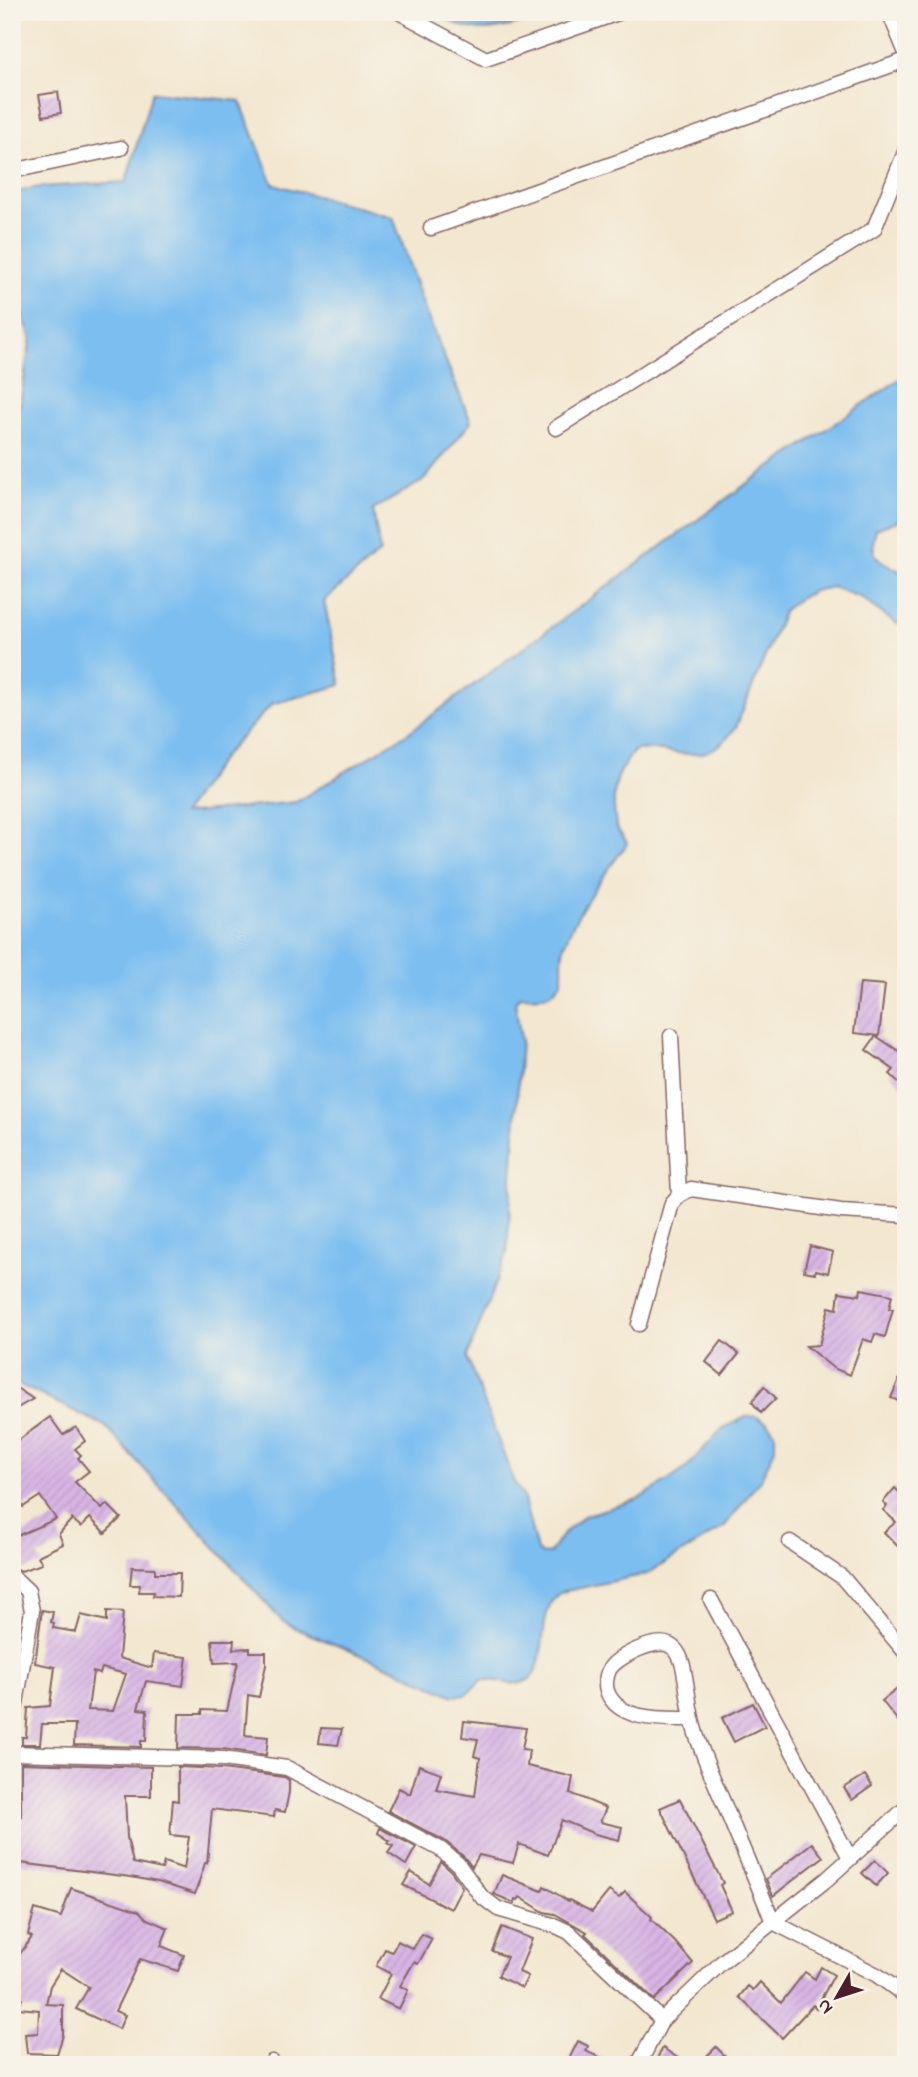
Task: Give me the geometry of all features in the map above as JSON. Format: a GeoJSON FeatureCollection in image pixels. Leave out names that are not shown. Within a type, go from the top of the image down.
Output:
{"type":"FeatureCollection","features":[{"type":"Feature","properties":{"kind":"street"},"geometry":{"type":"LineString","coordinates":[[399,12],[486,59],[621,12]]}},
{"type":"Feature","properties":{"kind":"street"},"geometry":{"type":"LineString","coordinates":[[889,12],[906,53]]}},
{"type":"Feature","properties":{"kind":"street"},"geometry":{"type":"LineString","coordinates":[[431,228],[906,60]]}},
{"type":"Feature","properties":{"kind":"street"},"geometry":{"type":"LineString","coordinates":[[12,171],[121,148]]}},
{"type":"Feature","properties":{"kind":"street"},"geometry":{"type":"LineString","coordinates":[[556,428],[874,229],[906,150]]}},
{"type":"Feature","properties":{"kind":"street"},"geometry":{"type":"LineString","coordinates":[[671,1037],[679,1195]]}},
{"type":"Feature","properties":{"kind":"street"},"geometry":{"type":"LineString","coordinates":[[639,1324],[672,1203],[679,1195],[691,1189],[841,1210],[906,1214]]}},
{"type":"Feature","properties":{"kind":"street"},"geometry":{"type":"LineString","coordinates":[[790,1542],[842,1577],[906,1653]]}},
{"type":"Feature","properties":{"kind":"street"},"geometry":{"type":"LineString","coordinates":[[12,1576],[28,1591],[32,1611],[12,1726]]}},
{"type":"Feature","properties":{"kind":"street"},"geometry":{"type":"LineString","coordinates":[[711,1601],[850,1858]]}},
{"type":"Feature","properties":{"kind":"street"},"geometry":{"type":"LineString","coordinates":[[692,1719],[650,1717],[622,1709],[612,1702],[606,1687],[608,1672],[615,1663],[638,1649],[660,1643],[667,1643],[675,1648],[681,1658],[692,1719],[702,1750],[773,1922],[877,1975],[906,1996]]}},
{"type":"Feature","properties":{"kind":"street"},"geometry":{"type":"LineString","coordinates":[[12,1753],[223,1759],[287,1769],[440,1849],[458,1864],[481,1896],[498,1909],[569,1932],[662,2020]]}},
{"type":"Feature","properties":{"kind":"street"},"geometry":{"type":"LineString","coordinates":[[638,2065],[662,2020],[721,1963],[850,1858],[906,1808]]}},
{"type":"Feature","properties":{"kind":"water"},"geometry":{"type":"Polygon","coordinates":[[[436,12],[552,12],[507,27],[479,30],[451,22],[436,12]]]}},
{"type":"Feature","properties":{"kind":"water"},"geometry":{"type":"Polygon","coordinates":[[[152,92],[240,101],[273,184],[393,217],[426,313],[471,422],[424,480],[373,510],[380,552],[324,601],[341,685],[272,704],[222,758],[183,814],[296,802],[408,733],[749,482],[906,375],[906,532],[899,520],[876,529],[873,548],[879,559],[906,575],[906,627],[894,622],[860,597],[832,587],[813,591],[784,610],[736,727],[720,745],[704,753],[695,754],[637,750],[622,769],[615,786],[614,804],[617,828],[627,844],[570,930],[563,952],[562,981],[549,994],[520,996],[515,1002],[521,1040],[507,1253],[467,1357],[514,1482],[523,1496],[537,1551],[542,1555],[550,1553],[563,1534],[584,1516],[638,1499],[668,1481],[685,1469],[723,1428],[748,1416],[768,1423],[775,1434],[775,1449],[760,1480],[724,1527],[647,1574],[561,1592],[552,1601],[547,1613],[541,1656],[531,1678],[516,1684],[482,1680],[465,1695],[454,1696],[282,1621],[105,1426],[12,1381],[12,452],[31,338],[12,284],[12,193],[39,187],[126,182],[152,92]]]}},
{"type":"Feature","properties":{"kind":"building"},"geometry":{"type":"Polygon","coordinates":[[[58,92],[61,113],[43,116],[39,95],[58,92]]]}},
{"type":"Feature","properties":{"kind":"building"},"geometry":{"type":"Polygon","coordinates":[[[860,983],[885,985],[879,1036],[854,1033],[860,983]]]}},
{"type":"Feature","properties":{"kind":"building"},"geometry":{"type":"Polygon","coordinates":[[[876,1036],[906,1056],[906,1089],[890,1074],[894,1070],[866,1050],[876,1036]]]}},
{"type":"Feature","properties":{"kind":"building"},"geometry":{"type":"Polygon","coordinates":[[[810,1246],[833,1252],[828,1273],[804,1271],[810,1246]]]}},
{"type":"Feature","properties":{"kind":"building"},"geometry":{"type":"Polygon","coordinates":[[[861,1289],[892,1295],[889,1309],[893,1309],[885,1337],[875,1334],[872,1342],[863,1339],[850,1375],[833,1368],[806,1346],[819,1345],[829,1307],[837,1309],[839,1292],[860,1295],[861,1289]]]}},
{"type":"Feature","properties":{"kind":"building"},"geometry":{"type":"Polygon","coordinates":[[[722,1341],[739,1354],[722,1375],[706,1362],[722,1341]]]}},
{"type":"Feature","properties":{"kind":"building"},"geometry":{"type":"Polygon","coordinates":[[[906,1363],[906,1404],[891,1398],[906,1363]]]}},
{"type":"Feature","properties":{"kind":"building"},"geometry":{"type":"Polygon","coordinates":[[[12,1385],[33,1399],[12,1411],[12,1385]]]}},
{"type":"Feature","properties":{"kind":"building"},"geometry":{"type":"Polygon","coordinates":[[[764,1386],[776,1398],[761,1413],[752,1402],[764,1386]]]}},
{"type":"Feature","properties":{"kind":"building"},"geometry":{"type":"Polygon","coordinates":[[[50,1417],[63,1435],[76,1427],[85,1441],[75,1449],[81,1455],[78,1458],[89,1471],[75,1482],[102,1509],[107,1504],[121,1518],[105,1533],[90,1518],[81,1527],[72,1519],[59,1534],[63,1544],[38,1556],[42,1564],[21,1571],[13,1567],[12,1538],[56,1519],[40,1496],[23,1507],[12,1490],[12,1445],[50,1417]]]}},
{"type":"Feature","properties":{"kind":"building"},"geometry":{"type":"Polygon","coordinates":[[[895,1488],[906,1499],[906,1555],[884,1532],[896,1522],[883,1510],[887,1506],[883,1502],[895,1488]]]}},
{"type":"Feature","properties":{"kind":"building"},"geometry":{"type":"Polygon","coordinates":[[[132,1567],[155,1568],[155,1573],[180,1573],[179,1597],[153,1596],[154,1592],[139,1592],[140,1585],[130,1585],[132,1567]]]}},
{"type":"Feature","properties":{"kind":"building"},"geometry":{"type":"Polygon","coordinates":[[[42,1610],[53,1612],[53,1628],[76,1632],[81,1615],[107,1621],[107,1611],[123,1612],[119,1658],[152,1668],[154,1653],[187,1657],[183,1686],[146,1681],[138,1709],[147,1710],[146,1741],[141,1741],[141,1747],[74,1745],[75,1724],[42,1724],[40,1744],[22,1744],[22,1737],[26,1737],[28,1708],[50,1706],[55,1667],[35,1663],[42,1610]],[[102,1668],[100,1674],[93,1672],[88,1710],[113,1711],[126,1674],[102,1668]]]}},
{"type":"Feature","properties":{"kind":"building"},"geometry":{"type":"Polygon","coordinates":[[[212,1640],[234,1640],[233,1649],[250,1648],[250,1652],[266,1652],[259,1697],[248,1695],[245,1735],[268,1737],[266,1755],[223,1749],[178,1748],[179,1714],[202,1714],[202,1710],[227,1711],[238,1662],[214,1663],[212,1640]]]}},
{"type":"Feature","properties":{"kind":"building"},"geometry":{"type":"Polygon","coordinates":[[[906,1682],[906,1731],[882,1701],[906,1682]]]}},
{"type":"Feature","properties":{"kind":"building"},"geometry":{"type":"Polygon","coordinates":[[[753,1703],[765,1726],[734,1742],[722,1718],[753,1703]]]}},
{"type":"Feature","properties":{"kind":"building"},"geometry":{"type":"Polygon","coordinates":[[[464,1721],[526,1728],[522,1749],[529,1750],[527,1766],[573,1777],[570,1793],[606,1808],[600,1822],[622,1827],[619,1840],[595,1834],[562,1820],[548,1855],[519,1844],[513,1863],[479,1855],[472,1867],[445,1841],[388,1811],[399,1788],[410,1794],[419,1765],[441,1773],[436,1789],[475,1796],[480,1758],[474,1756],[478,1739],[462,1737],[464,1721]]]}},
{"type":"Feature","properties":{"kind":"building"},"geometry":{"type":"Polygon","coordinates":[[[321,1728],[342,1729],[338,1745],[319,1743],[321,1728]]]}},
{"type":"Feature","properties":{"kind":"building"},"geometry":{"type":"Polygon","coordinates":[[[21,1763],[151,1767],[151,1796],[125,1796],[127,1837],[133,1863],[162,1869],[164,1862],[184,1869],[189,1837],[170,1835],[173,1800],[178,1801],[178,1767],[222,1769],[284,1777],[289,1780],[289,1792],[285,1812],[275,1810],[274,1817],[212,1809],[207,1863],[195,1894],[131,1877],[12,1862],[12,1817],[21,1817],[21,1763]]]}},
{"type":"Feature","properties":{"kind":"building"},"geometry":{"type":"Polygon","coordinates":[[[865,1775],[872,1786],[852,1800],[844,1788],[865,1775]]]}},
{"type":"Feature","properties":{"kind":"building"},"geometry":{"type":"Polygon","coordinates":[[[680,1799],[723,1883],[720,1885],[732,1911],[714,1919],[660,1808],[680,1799]]]}},
{"type":"Feature","properties":{"kind":"building"},"geometry":{"type":"Polygon","coordinates":[[[380,1828],[416,1847],[406,1865],[388,1853],[393,1846],[378,1833],[380,1828]]]}},
{"type":"Feature","properties":{"kind":"building"},"geometry":{"type":"Polygon","coordinates":[[[812,1843],[823,1857],[773,1896],[766,1879],[812,1843]]]}},
{"type":"Feature","properties":{"kind":"building"},"geometry":{"type":"Polygon","coordinates":[[[875,1860],[888,1873],[876,1886],[862,1873],[875,1860]]]}},
{"type":"Feature","properties":{"kind":"building"},"geometry":{"type":"Polygon","coordinates":[[[441,1862],[462,1887],[451,1909],[403,1885],[411,1872],[429,1884],[441,1862]]]}},
{"type":"Feature","properties":{"kind":"building"},"geometry":{"type":"Polygon","coordinates":[[[502,1875],[542,1891],[544,1886],[592,1912],[609,1891],[619,1898],[625,1892],[652,1917],[693,1963],[654,2000],[585,1934],[587,1932],[555,1914],[544,1912],[520,1897],[515,1899],[514,1903],[494,1894],[502,1875]]]}},
{"type":"Feature","properties":{"kind":"building"},"geometry":{"type":"Polygon","coordinates":[[[71,1888],[139,1911],[147,1919],[168,1928],[161,1946],[184,1955],[178,1971],[140,1959],[115,2011],[125,2015],[119,2029],[76,2009],[89,1987],[61,1969],[50,1986],[46,2004],[63,2005],[63,2035],[57,2054],[27,2053],[25,2034],[38,2033],[39,2010],[18,2008],[22,1999],[12,1993],[12,1965],[32,1937],[28,1935],[35,1909],[61,1917],[71,1888]]]}},
{"type":"Feature","properties":{"kind":"building"},"geometry":{"type":"Polygon","coordinates":[[[502,1927],[532,1939],[519,1972],[528,1976],[522,1988],[498,1976],[507,1957],[492,1951],[502,1927]]]}},
{"type":"Feature","properties":{"kind":"building"},"geometry":{"type":"Polygon","coordinates":[[[422,1934],[432,1939],[418,1964],[414,1962],[400,1986],[408,1990],[399,2009],[378,1999],[391,1974],[376,1966],[385,1949],[392,1952],[398,1941],[413,1949],[422,1934]]]}},
{"type":"Feature","properties":{"kind":"building"},"geometry":{"type":"Polygon","coordinates":[[[821,1967],[834,1975],[816,2008],[813,2005],[782,2038],[739,1997],[748,1986],[753,1990],[760,1982],[781,2003],[805,1972],[815,1979],[821,1967]]]}},
{"type":"Feature","properties":{"kind":"building"},"geometry":{"type":"Polygon","coordinates":[[[578,2041],[588,2046],[586,2051],[616,2065],[566,2065],[578,2041]]]}},
{"type":"Feature","properties":{"kind":"building"},"geometry":{"type":"Polygon","coordinates":[[[716,2047],[727,2058],[720,2065],[698,2065],[716,2047]]]}},
{"type":"Feature","properties":{"kind":"building"},"geometry":{"type":"Polygon","coordinates":[[[663,2048],[688,2065],[653,2065],[663,2048]]]}}]}
